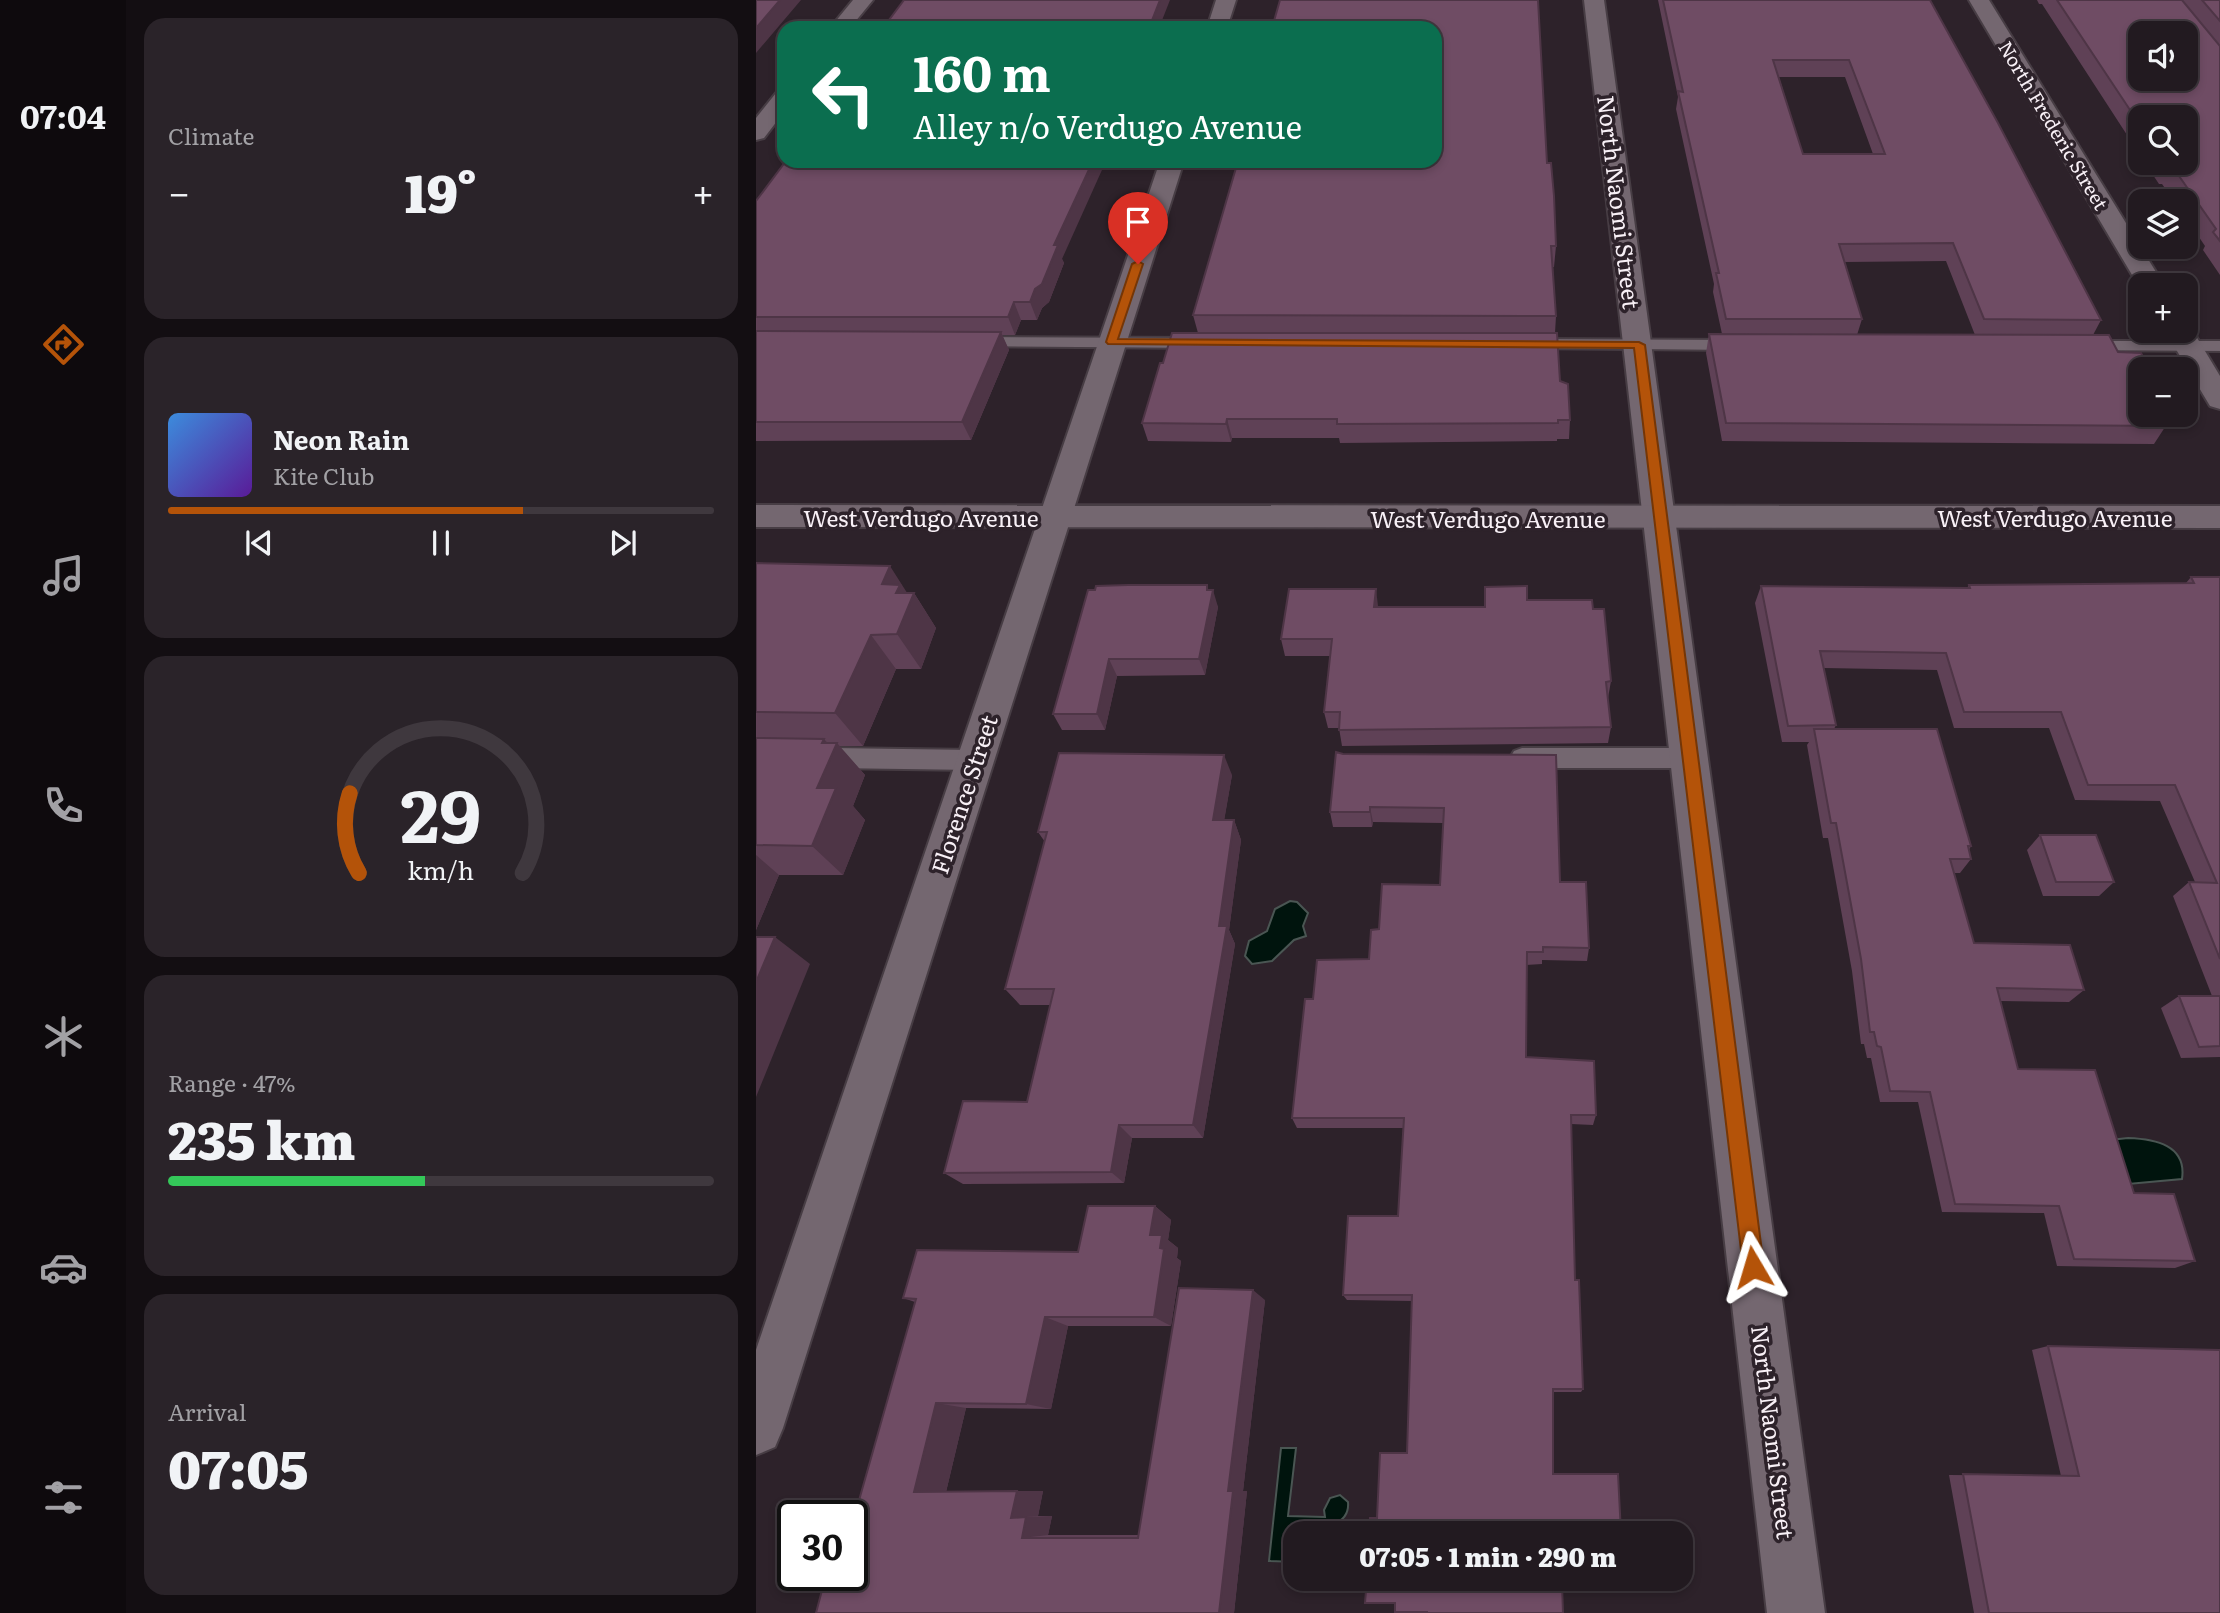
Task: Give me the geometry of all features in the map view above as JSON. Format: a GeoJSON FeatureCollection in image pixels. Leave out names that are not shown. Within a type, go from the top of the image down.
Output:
{"type":"FeatureCollection","features":[{"type":"Feature","properties":{"kind":"street"},"geometry":{"type":"LineString","coordinates":[[846,21],[863,0]]}},
{"type":"Feature","properties":{"kind":"street"},"geometry":{"type":"LineString","coordinates":[[1219,21],[1226,0]]}},
{"type":"Feature","properties":{"kind":"street","name":"North Naomi Street"},"geometry":{"type":"LineString","coordinates":[[1594,0],[1661,518],[1796,1613]]}},
{"type":"Feature","properties":{"kind":"street","name":"North Frederic Street"},"geometry":{"type":"LineString","coordinates":[[1979,0],[2144,273]]}},
{"type":"Feature","properties":{"kind":"street"},"geometry":{"type":"LineString","coordinates":[[756,133],[777,107]]}},
{"type":"Feature","properties":{"kind":"street","name":"Florence Street"},"geometry":{"type":"LineString","coordinates":[[756,1428],[1170,168]]}},
{"type":"Feature","properties":{"kind":"street"},"geometry":{"type":"LineString","coordinates":[[2186,343],[2220,400]]}},
{"type":"Feature","properties":{"kind":"street","name":"West Verdugo Avenue"},"geometry":{"type":"LineString","coordinates":[[756,516],[2220,517]]}},
{"type":"Feature","properties":{"kind":"lane"},"geometry":{"type":"LineString","coordinates":[[2198,341],[2220,346]]}},
{"type":"Feature","properties":{"kind":"lane"},"geometry":{"type":"LineString","coordinates":[[961,342],[1223,343]]}},
{"type":"Feature","properties":{"kind":"lane"},"geometry":{"type":"LineString","coordinates":[[2064,346],[2128,342]]}},
{"type":"Feature","properties":{"kind":"lane"},"geometry":{"type":"LineString","coordinates":[[1514,344],[1763,345]]}},
{"type":"Feature","properties":{"kind":"lane"},"geometry":{"type":"LineString","coordinates":[[756,757],[974,760]]}},
{"type":"Feature","properties":{"kind":"lane"},"geometry":{"type":"LineString","coordinates":[[1497,757],[1690,758]]}},
{"type":"Feature","properties":{"kind":"shaded area"},"geometry":{"type":"Polygon","coordinates":[[[1290,901],[1297,902],[1308,913],[1303,926],[1306,936],[1294,940],[1272,961],[1252,964],[1245,956],[1249,941],[1267,931],[1275,909],[1290,901]]]}},
{"type":"Feature","properties":{"kind":"shaded area"},"geometry":{"type":"Polygon","coordinates":[[[2128,1138],[2158,1142],[2174,1151],[2182,1168],[2182,1179],[2128,1184],[2100,1141],[2128,1138]]]}},
{"type":"Feature","properties":{"kind":"shaded area"},"geometry":{"type":"Polygon","coordinates":[[[1281,1448],[1296,1448],[1288,1516],[1325,1517],[1324,1510],[1330,1498],[1340,1495],[1348,1502],[1347,1513],[1338,1521],[1283,1521],[1283,1562],[1269,1561],[1281,1448]]]}},
{"type":"Feature","properties":{"kind":"building"},"geometry":{"type":"Polygon","coordinates":[[[756,0],[780,0],[756,28],[756,0]]]}},
{"type":"Feature","properties":{"kind":"building"},"geometry":{"type":"Polygon","coordinates":[[[904,0],[1160,0],[1152,21],[888,21],[904,0]]]}},
{"type":"Feature","properties":{"kind":"building"},"geometry":{"type":"Polygon","coordinates":[[[1280,0],[1538,0],[1547,163],[1551,163],[1554,196],[1556,246],[1551,246],[1556,316],[1193,315],[1236,168],[1442,168],[1442,21],[1274,21],[1280,0]]]}},
{"type":"Feature","properties":{"kind":"building"},"geometry":{"type":"Polygon","coordinates":[[[1663,0],[1930,0],[2101,320],[1984,319],[1953,243],[1839,244],[1862,319],[1726,319],[1716,273],[1719,273],[1678,91],[1683,92],[1663,0]],[[1773,60],[1803,154],[1885,154],[1849,60],[1773,60]]]}},
{"type":"Feature","properties":{"kind":"building"},"geometry":{"type":"Polygon","coordinates":[[[2057,0],[2182,0],[2220,46],[2220,241],[2213,232],[2216,229],[2198,203],[2198,189],[2188,189],[2178,175],[2198,175],[2198,105],[2128,107],[2057,0]]]}},
{"type":"Feature","properties":{"kind":"building"},"geometry":{"type":"Polygon","coordinates":[[[2202,0],[2220,0],[2220,21],[2202,0]]]}},
{"type":"Feature","properties":{"kind":"building"},"geometry":{"type":"Polygon","coordinates":[[[781,168],[1090,168],[1054,245],[1058,245],[1042,284],[1035,289],[1030,302],[1014,302],[1008,317],[756,317],[756,201],[781,168]]]}},
{"type":"Feature","properties":{"kind":"building"},"geometry":{"type":"Polygon","coordinates":[[[756,331],[1001,332],[962,422],[756,422],[756,331]]]}},
{"type":"Feature","properties":{"kind":"building"},"geometry":{"type":"Polygon","coordinates":[[[1172,333],[1557,333],[1560,381],[1568,384],[1570,420],[1558,420],[1558,423],[1337,424],[1337,419],[1227,419],[1226,424],[1142,423],[1172,333]]]}},
{"type":"Feature","properties":{"kind":"building"},"geometry":{"type":"Polygon","coordinates":[[[1709,334],[2109,335],[2118,352],[2141,353],[2143,357],[2128,357],[2128,426],[1726,423],[1709,334]]]}},
{"type":"Feature","properties":{"kind":"building"},"geometry":{"type":"Polygon","coordinates":[[[756,563],[890,566],[882,584],[900,585],[896,593],[914,593],[897,634],[871,635],[835,713],[756,712],[756,563]]]}},
{"type":"Feature","properties":{"kind":"building"},"geometry":{"type":"Polygon","coordinates":[[[2191,577],[2220,577],[2220,959],[2189,882],[2217,883],[2175,785],[2088,785],[2061,712],[1964,712],[1946,653],[1820,651],[1836,725],[1788,726],[1761,586],[1970,588],[1969,585],[2194,583],[2191,577]]]}},
{"type":"Feature","properties":{"kind":"building"},"geometry":{"type":"Polygon","coordinates":[[[1207,585],[1207,590],[1213,590],[1199,659],[1109,659],[1097,714],[1053,714],[1088,590],[1095,590],[1096,586],[1207,585]]]}},
{"type":"Feature","properties":{"kind":"building"},"geometry":{"type":"Polygon","coordinates":[[[1527,586],[1527,600],[1592,600],[1593,609],[1604,609],[1611,681],[1606,682],[1611,727],[1339,730],[1340,712],[1324,712],[1332,639],[1281,639],[1289,589],[1376,589],[1374,607],[1485,607],[1485,587],[1527,586]]]}},
{"type":"Feature","properties":{"kind":"building"},"geometry":{"type":"Polygon","coordinates":[[[1814,729],[1937,729],[1971,846],[1968,846],[1971,859],[1950,859],[1974,943],[2070,945],[2084,990],[1997,988],[2018,1069],[2095,1070],[2134,1193],[2174,1194],[2195,1261],[2074,1259],[2059,1206],[1955,1204],[1930,1092],[1890,1091],[1881,1047],[1877,1046],[1874,1032],[1870,1032],[1861,959],[1836,823],[1831,823],[1814,729]]]}},
{"type":"Feature","properties":{"kind":"building"},"geometry":{"type":"Polygon","coordinates":[[[756,738],[824,739],[822,743],[837,743],[817,788],[836,788],[812,846],[756,845],[756,738]]]}},
{"type":"Feature","properties":{"kind":"building"},"geometry":{"type":"Polygon","coordinates":[[[1336,752],[1556,755],[1560,882],[1586,882],[1589,948],[1543,947],[1543,952],[1527,952],[1526,1057],[1594,1061],[1596,1115],[1571,1115],[1575,1280],[1579,1280],[1583,1389],[1553,1389],[1553,1474],[1618,1474],[1620,1521],[1370,1521],[1370,1518],[1377,1518],[1380,1453],[1407,1453],[1412,1295],[1343,1295],[1348,1216],[1398,1216],[1404,1118],[1292,1118],[1305,999],[1313,999],[1317,960],[1369,959],[1371,930],[1379,929],[1382,884],[1440,885],[1444,808],[1370,807],[1370,812],[1330,812],[1336,752]]]}},
{"type":"Feature","properties":{"kind":"building"},"geometry":{"type":"Polygon","coordinates":[[[1059,753],[1224,755],[1213,820],[1234,820],[1219,926],[1227,926],[1193,1125],[1119,1125],[1111,1172],[944,1173],[963,1101],[1027,1102],[1054,989],[1005,989],[1047,832],[1038,832],[1059,753]]]}},
{"type":"Feature","properties":{"kind":"building"},"geometry":{"type":"Polygon","coordinates":[[[2040,835],[2096,835],[2114,882],[2056,882],[2040,835]]]}},
{"type":"Feature","properties":{"kind":"building"},"geometry":{"type":"Polygon","coordinates":[[[756,937],[775,937],[756,982],[756,937]]]}},
{"type":"Feature","properties":{"kind":"building"},"geometry":{"type":"Polygon","coordinates":[[[2179,996],[2220,996],[2220,1046],[2199,1047],[2179,996]]]}},
{"type":"Feature","properties":{"kind":"building"},"geometry":{"type":"Polygon","coordinates":[[[1088,1206],[1155,1206],[1150,1235],[1162,1235],[1160,1248],[1164,1249],[1154,1317],[1045,1317],[1026,1404],[936,1403],[914,1492],[1017,1491],[1011,1518],[1026,1517],[1022,1538],[1138,1538],[1179,1288],[1253,1290],[1228,1491],[1233,1491],[1219,1613],[816,1613],[822,1591],[868,1591],[868,1500],[859,1500],[916,1299],[903,1298],[917,1250],[1078,1252],[1088,1206]]]}},
{"type":"Feature","properties":{"kind":"building"},"geometry":{"type":"Polygon","coordinates":[[[2048,1346],[2220,1350],[2220,1613],[1989,1613],[1963,1474],[2079,1476],[2048,1346]]]}},
{"type":"Feature","properties":{"kind":"building"},"geometry":{"type":"Polygon","coordinates":[[[1366,1591],[1562,1591],[1563,1613],[1395,1612],[1395,1603],[1365,1603],[1366,1591]]]}},
{"type":"Feature","properties":{"kind":"route"},"geometry":{"type":"LineString","coordinates":[[1138,264],[1112,342],[1639,345],[1753,1267]]}}]}
